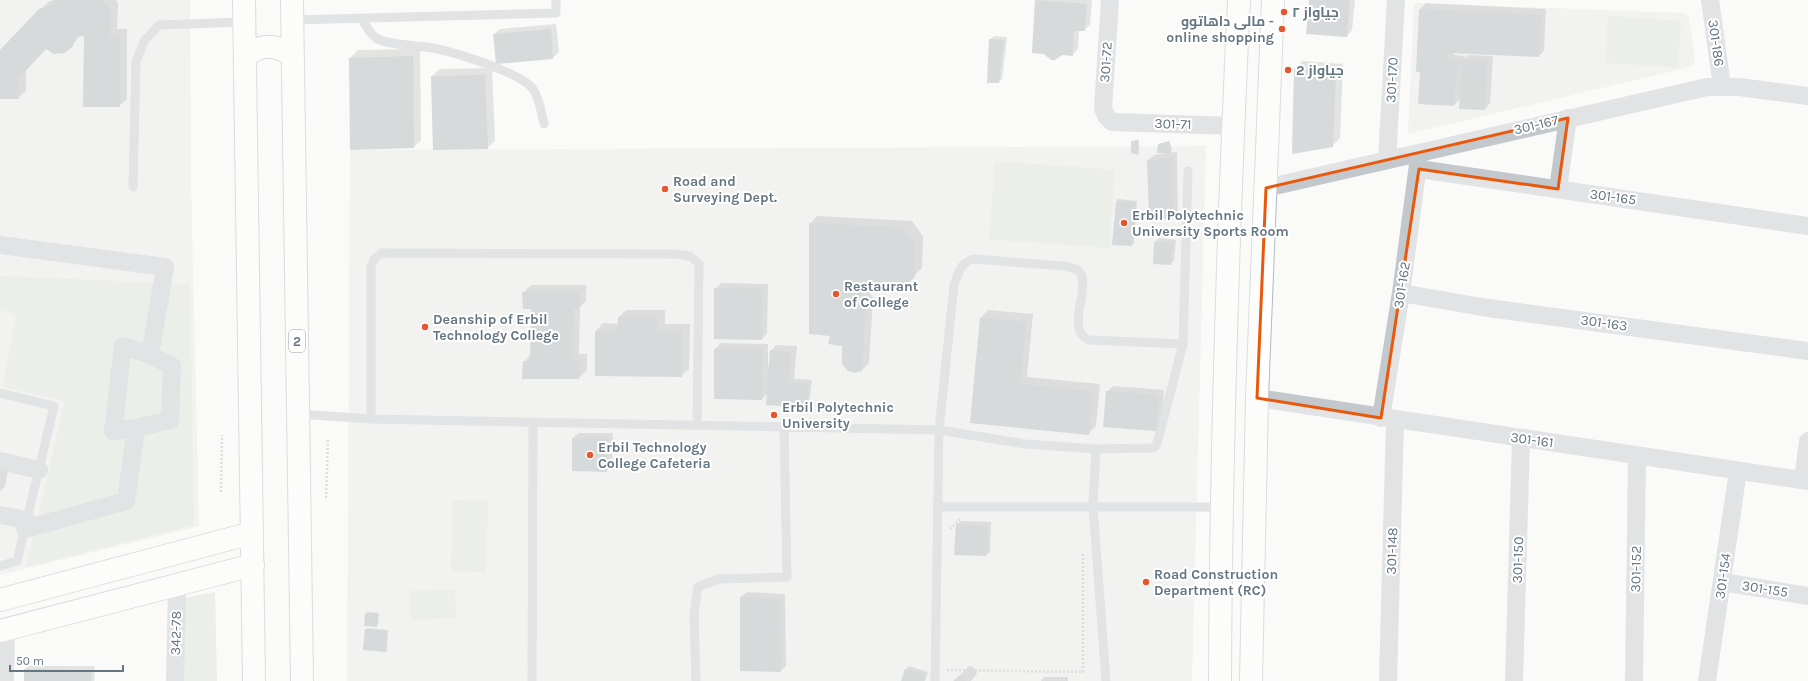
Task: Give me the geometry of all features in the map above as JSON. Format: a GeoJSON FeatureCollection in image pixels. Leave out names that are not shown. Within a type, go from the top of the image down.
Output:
{"type":"FeatureCollection","features":[{"type":"Feature","properties":{"kind":"main road"},"geometry":{"type":"LineString","coordinates":[[244,0],[254,681]]}},
{"type":"Feature","properties":{"kind":"main road"},"geometry":{"type":"LineString","coordinates":[[1220,681],[1221,507],[1233,126],[1239,0]]}},
{"type":"Feature","properties":{"kind":"main road"},"geometry":{"type":"LineString","coordinates":[[1251,681],[1257,398],[1273,0]]}},
{"type":"Feature","properties":{"kind":"main road","name":"2"},"geometry":{"type":"LineString","coordinates":[[292,10],[302,681]]}},
{"type":"Feature","properties":{"kind":"main road"},"geometry":{"type":"LineString","coordinates":[[245,57],[256,49],[268,46],[280,49],[292,56]]}},
{"type":"Feature","properties":{"kind":"main road"},"geometry":{"type":"LineString","coordinates":[[0,600],[252,533]]}},
{"type":"Feature","properties":{"kind":"main road"},"geometry":{"type":"LineString","coordinates":[[3,630],[253,565]]}},
{"type":"Feature","properties":{"kind":"street","name":"301-72"},"geometry":{"type":"LineString","coordinates":[[1110,0],[1104,108],[1106,116],[1112,122]]}},
{"type":"Feature","properties":{"kind":"street","name":"301-170"},"geometry":{"type":"LineString","coordinates":[[1387,160],[1396,0]]}},
{"type":"Feature","properties":{"kind":"street","name":"301-186"},"geometry":{"type":"LineString","coordinates":[[1710,0],[1722,86]]}},
{"type":"Feature","properties":{"kind":"street","name":"301-167"},"geometry":{"type":"LineString","coordinates":[[1266,188],[1387,160],[1419,160],[1568,118],[1692,90],[1722,86],[1808,96]]}},
{"type":"Feature","properties":{"kind":"street"},"geometry":{"type":"LineString","coordinates":[[1558,189],[1568,118]]}},
{"type":"Feature","properties":{"kind":"street","name":"301-71"},"geometry":{"type":"LineString","coordinates":[[1112,122],[1233,126]]}},
{"type":"Feature","properties":{"kind":"street","name":"301-165"},"geometry":{"type":"LineString","coordinates":[[1419,160],[1558,189],[1808,226]]}},
{"type":"Feature","properties":{"kind":"street","name":"301-162"},"geometry":{"type":"LineString","coordinates":[[1388,419],[1401,293],[1419,160]]}},
{"type":"Feature","properties":{"kind":"street"},"geometry":{"type":"LineString","coordinates":[[0,245],[165,267],[150,355]]}},
{"type":"Feature","properties":{"kind":"street","name":"301-163"},"geometry":{"type":"LineString","coordinates":[[1401,293],[1496,309],[1808,350]]}},
{"type":"Feature","properties":{"kind":"street"},"geometry":{"type":"LineString","coordinates":[[122,346],[150,355],[172,366],[170,420],[136,428],[112,431],[122,346]]}},
{"type":"Feature","properties":{"kind":"street","name":"301-161"},"geometry":{"type":"LineString","coordinates":[[1257,398],[1521,439],[1805,480]]}},
{"type":"Feature","properties":{"kind":"street","name":"301-148"},"geometry":{"type":"LineString","coordinates":[[1388,419],[1388,681]]}},
{"type":"Feature","properties":{"kind":"street"},"geometry":{"type":"LineString","coordinates":[[0,514],[26,524],[126,501],[136,428]]}},
{"type":"Feature","properties":{"kind":"street","name":"301-150"},"geometry":{"type":"LineString","coordinates":[[1514,681],[1521,439]]}},
{"type":"Feature","properties":{"kind":"street"},"geometry":{"type":"LineString","coordinates":[[1805,480],[1808,441]]}},
{"type":"Feature","properties":{"kind":"street","name":"301-152"},"geometry":{"type":"LineString","coordinates":[[1634,681],[1637,456]]}},
{"type":"Feature","properties":{"kind":"street"},"geometry":{"type":"LineString","coordinates":[[0,461],[39,470]]}},
{"type":"Feature","properties":{"kind":"street","name":"301-154"},"geometry":{"type":"LineString","coordinates":[[1708,681],[1738,471]]}},
{"type":"Feature","properties":{"kind":"street","name":"301-155"},"geometry":{"type":"LineString","coordinates":[[1722,582],[1808,596]]}},
{"type":"Feature","properties":{"kind":"street","name":"342-78"},"geometry":{"type":"LineString","coordinates":[[174,681],[176,586]]}},
{"type":"Feature","properties":{"kind":"street"},"geometry":{"type":"LineString","coordinates":[[3,630],[6,681]]}},
{"type":"Feature","properties":{"kind":"lane"},"geometry":{"type":"LineString","coordinates":[[292,10],[361,18],[556,13],[556,0]]}},
{"type":"Feature","properties":{"kind":"lane"},"geometry":{"type":"LineString","coordinates":[[361,18],[374,37],[382,41],[429,47],[473,60],[514,75],[532,88],[538,98],[544,124]]}},
{"type":"Feature","properties":{"kind":"lane"},"geometry":{"type":"LineString","coordinates":[[133,187],[136,61],[145,40],[160,25],[244,22]]}},
{"type":"Feature","properties":{"kind":"lane"},"geometry":{"type":"LineString","coordinates":[[298,414],[371,419],[939,430],[1025,444],[1096,449],[1153,448],[1157,444],[1183,344],[1188,171]]}},
{"type":"Feature","properties":{"kind":"lane"},"geometry":{"type":"LineString","coordinates":[[371,419],[371,267],[374,258],[382,253],[675,254],[690,256],[699,264],[697,425]]}},
{"type":"Feature","properties":{"kind":"lane"},"geometry":{"type":"LineString","coordinates":[[935,681],[939,507],[939,430],[954,285],[961,267],[966,261],[973,259],[1064,266],[1075,269],[1079,272],[1082,280],[1078,328],[1082,335],[1089,340],[1183,344]]}},
{"type":"Feature","properties":{"kind":"lane"},"geometry":{"type":"LineString","coordinates":[[0,393],[54,406],[17,561],[0,566]]}},
{"type":"Feature","properties":{"kind":"lane"},"geometry":{"type":"LineString","coordinates":[[532,681],[533,422]]}},
{"type":"Feature","properties":{"kind":"lane"},"geometry":{"type":"LineString","coordinates":[[696,681],[694,613],[698,587],[718,579],[787,577],[784,428]]}},
{"type":"Feature","properties":{"kind":"lane"},"geometry":{"type":"LineString","coordinates":[[1096,449],[1093,506],[1106,681]]}},
{"type":"Feature","properties":{"kind":"lane"},"geometry":{"type":"LineString","coordinates":[[939,507],[1221,507]]}},
{"type":"Feature","properties":{"kind":"path"},"geometry":{"type":"LineString","coordinates":[[221,492],[222,435]]}},
{"type":"Feature","properties":{"kind":"path"},"geometry":{"type":"LineString","coordinates":[[326,498],[328,438]]}},
{"type":"Feature","properties":{"kind":"path"},"geometry":{"type":"LineString","coordinates":[[948,530],[959,519],[966,519]]}},
{"type":"Feature","properties":{"kind":"path"},"geometry":{"type":"LineString","coordinates":[[947,663],[947,670],[1083,672],[1083,548]]}},
{"type":"Feature","properties":{"kind":"highlighted area"},"geometry":{"type":"Polygon","coordinates":[[[1568,118],[1558,189],[1419,169],[1381,418],[1257,398],[1266,188],[1568,118]]]}},
{"type":"Feature","properties":{"kind":"shaded area"},"geometry":{"type":"Polygon","coordinates":[[[0,0],[190,0],[191,179],[199,526],[0,575],[0,0]]]}},
{"type":"Feature","properties":{"kind":"shaded area"},"geometry":{"type":"Polygon","coordinates":[[[1414,3],[1685,13],[1689,17],[1695,59],[1693,65],[1686,68],[1408,134],[1414,3]]]}},
{"type":"Feature","properties":{"kind":"shaded area"},"geometry":{"type":"Polygon","coordinates":[[[1608,16],[1681,21],[1678,67],[1605,63],[1608,16]]]}},
{"type":"Feature","properties":{"kind":"shaded area","name":"Erbil Polytechnic University"},"geometry":{"type":"Polygon","coordinates":[[[1206,146],[1192,681],[347,681],[350,150],[1206,146]]]}},
{"type":"Feature","properties":{"kind":"shaded area"},"geometry":{"type":"Polygon","coordinates":[[[995,161],[1115,170],[1109,248],[989,239],[995,161]]]}},
{"type":"Feature","properties":{"kind":"shaded area"},"geometry":{"type":"Polygon","coordinates":[[[0,276],[190,284],[194,525],[26,567],[65,401],[3,387],[16,314],[0,310],[0,276]]]}},
{"type":"Feature","properties":{"kind":"shaded area"},"geometry":{"type":"Polygon","coordinates":[[[453,500],[488,501],[486,572],[451,571],[453,500]]]}},
{"type":"Feature","properties":{"kind":"shaded area"},"geometry":{"type":"Polygon","coordinates":[[[455,589],[456,618],[411,620],[409,591],[455,589]]]}},
{"type":"Feature","properties":{"kind":"shaded area"},"geometry":{"type":"Polygon","coordinates":[[[215,592],[217,681],[177,681],[179,599],[215,592]]]}},
{"type":"Feature","properties":{"kind":"building"},"geometry":{"type":"Polygon","coordinates":[[[60,0],[102,0],[111,11],[110,36],[120,36],[120,107],[83,107],[84,36],[76,37],[73,46],[65,53],[54,54],[46,49],[19,78],[19,99],[0,99],[0,50],[39,9],[55,4],[60,0]]]}},
{"type":"Feature","properties":{"kind":"building"},"geometry":{"type":"Polygon","coordinates":[[[1035,0],[1087,4],[1085,31],[1074,31],[1073,56],[1062,55],[1055,60],[1051,60],[1044,54],[1032,53],[1035,0]]]}},
{"type":"Feature","properties":{"kind":"building"},"geometry":{"type":"Polygon","coordinates":[[[1309,0],[1350,0],[1347,37],[1306,34],[1309,0]]]}},
{"type":"Feature","properties":{"kind":"building"},"geometry":{"type":"Polygon","coordinates":[[[1419,9],[1541,15],[1539,57],[1449,53],[1449,60],[1460,61],[1459,72],[1456,72],[1454,106],[1418,104],[1420,72],[1416,72],[1419,9]]]}},
{"type":"Feature","properties":{"kind":"building"},"geometry":{"type":"Polygon","coordinates":[[[551,29],[553,59],[496,64],[493,34],[551,29]]]}},
{"type":"Feature","properties":{"kind":"building"},"geometry":{"type":"Polygon","coordinates":[[[989,39],[1004,40],[999,83],[987,83],[989,39]]]}},
{"type":"Feature","properties":{"kind":"building"},"geometry":{"type":"Polygon","coordinates":[[[413,56],[414,148],[350,150],[349,58],[413,56]]]}},
{"type":"Feature","properties":{"kind":"building"},"geometry":{"type":"Polygon","coordinates":[[[1462,60],[1487,61],[1485,110],[1459,109],[1462,60]]]}},
{"type":"Feature","properties":{"kind":"building"},"geometry":{"type":"Polygon","coordinates":[[[1294,68],[1336,71],[1333,147],[1292,154],[1294,68]]]}},
{"type":"Feature","properties":{"kind":"building"},"geometry":{"type":"Polygon","coordinates":[[[485,75],[488,149],[433,150],[431,76],[485,75]]]}},
{"type":"Feature","properties":{"kind":"building"},"geometry":{"type":"Polygon","coordinates":[[[1138,140],[1138,155],[1131,153],[1131,141],[1138,140]]]}},
{"type":"Feature","properties":{"kind":"building"},"geometry":{"type":"Polygon","coordinates":[[[1169,141],[1171,153],[1157,153],[1158,144],[1169,141]]]}},
{"type":"Feature","properties":{"kind":"building"},"geometry":{"type":"Polygon","coordinates":[[[1172,157],[1173,219],[1149,220],[1147,160],[1172,157]]]}},
{"type":"Feature","properties":{"kind":"building","name":"Erbil Polytechnic University Sports Room"},"geometry":{"type":"Polygon","coordinates":[[[1116,201],[1135,202],[1132,246],[1112,245],[1116,201]]]}},
{"type":"Feature","properties":{"kind":"building","name":"Restaurant of College"},"geometry":{"type":"Polygon","coordinates":[[[809,223],[904,228],[915,244],[915,277],[902,289],[863,287],[861,300],[866,306],[862,371],[855,373],[848,371],[842,364],[842,346],[828,344],[830,336],[809,334],[809,223]]]}},
{"type":"Feature","properties":{"kind":"building"},"geometry":{"type":"Polygon","coordinates":[[[1154,242],[1173,243],[1171,265],[1153,264],[1154,242]]]}},
{"type":"Feature","properties":{"kind":"building"},"geometry":{"type":"Polygon","coordinates":[[[714,288],[762,289],[762,340],[714,339],[714,288]]]}},
{"type":"Feature","properties":{"kind":"building"},"geometry":{"type":"Polygon","coordinates":[[[522,292],[579,292],[579,309],[573,309],[572,361],[580,361],[579,379],[522,379],[523,361],[530,362],[531,309],[523,309],[522,292]]]}},
{"type":"Feature","properties":{"kind":"building"},"geometry":{"type":"Polygon","coordinates":[[[618,317],[658,317],[658,331],[682,331],[682,377],[595,376],[595,331],[617,331],[618,317]]]}},
{"type":"Feature","properties":{"kind":"building"},"geometry":{"type":"Polygon","coordinates":[[[980,317],[1026,322],[1020,384],[1093,391],[1089,435],[970,423],[980,317]]]}},
{"type":"Feature","properties":{"kind":"building"},"geometry":{"type":"Polygon","coordinates":[[[714,349],[763,349],[762,400],[714,399],[714,349]]]}},
{"type":"Feature","properties":{"kind":"building"},"geometry":{"type":"Polygon","coordinates":[[[770,350],[791,352],[788,397],[790,382],[809,384],[806,408],[766,405],[770,350]]]}},
{"type":"Feature","properties":{"kind":"building"},"geometry":{"type":"Polygon","coordinates":[[[1106,391],[1159,395],[1156,431],[1103,427],[1106,391]]]}},
{"type":"Feature","properties":{"kind":"building","name":"Erbil Technology College Cafeteria"},"geometry":{"type":"Polygon","coordinates":[[[572,438],[608,438],[607,472],[572,471],[572,438]]]}},
{"type":"Feature","properties":{"kind":"building"},"geometry":{"type":"Polygon","coordinates":[[[956,524],[988,526],[987,556],[954,555],[956,524]]]}},
{"type":"Feature","properties":{"kind":"building"},"geometry":{"type":"Polygon","coordinates":[[[740,597],[780,599],[781,672],[740,671],[740,597]]]}},
{"type":"Feature","properties":{"kind":"building"},"geometry":{"type":"Polygon","coordinates":[[[365,613],[378,614],[377,627],[364,626],[365,613]]]}},
{"type":"Feature","properties":{"kind":"building"},"geometry":{"type":"Polygon","coordinates":[[[365,629],[387,631],[386,652],[363,650],[365,629]]]}},
{"type":"Feature","properties":{"kind":"building"},"geometry":{"type":"Polygon","coordinates":[[[24,669],[91,670],[91,681],[24,681],[24,669]]]}},
{"type":"Feature","properties":{"kind":"building"},"geometry":{"type":"Polygon","coordinates":[[[905,669],[925,676],[923,681],[901,681],[905,669]]]}},
{"type":"Feature","properties":{"kind":"building"},"geometry":{"type":"Polygon","coordinates":[[[958,677],[962,677],[966,681],[953,681],[958,677]]]}},
{"type":"Feature","properties":{"kind":"place","name":"جیاواز ٢"},"geometry":{"type":"Point","coordinates":[1284,12]}},
{"type":"Feature","properties":{"kind":"place","name":"مالی داهاتوو - online shopping"},"geometry":{"type":"Point","coordinates":[1282,29]}},
{"type":"Feature","properties":{"kind":"place","name":"جیاواز 2"},"geometry":{"type":"Point","coordinates":[1288,70]}},
{"type":"Feature","properties":{"kind":"place","name":"Road and Surveying Dept."},"geometry":{"type":"Point","coordinates":[665,189]}},
{"type":"Feature","properties":{"kind":"place","name":"Erbil Polytechnic University Sports Room"},"geometry":{"type":"Point","coordinates":[1124,223]}},
{"type":"Feature","properties":{"kind":"place","name":"Restaurant of College"},"geometry":{"type":"Point","coordinates":[836,294]}},
{"type":"Feature","properties":{"kind":"place","name":"Deanship of Erbil Technology College"},"geometry":{"type":"Point","coordinates":[425,327]}},
{"type":"Feature","properties":{"kind":"place","name":"Erbil Polytechnic University"},"geometry":{"type":"Point","coordinates":[774,415]}},
{"type":"Feature","properties":{"kind":"place","name":"Erbil Technology College Cafeteria"},"geometry":{"type":"Point","coordinates":[590,455]}},
{"type":"Feature","properties":{"kind":"place","name":"Road Construction Department (RC)"},"geometry":{"type":"Point","coordinates":[1146,582]}}]}
